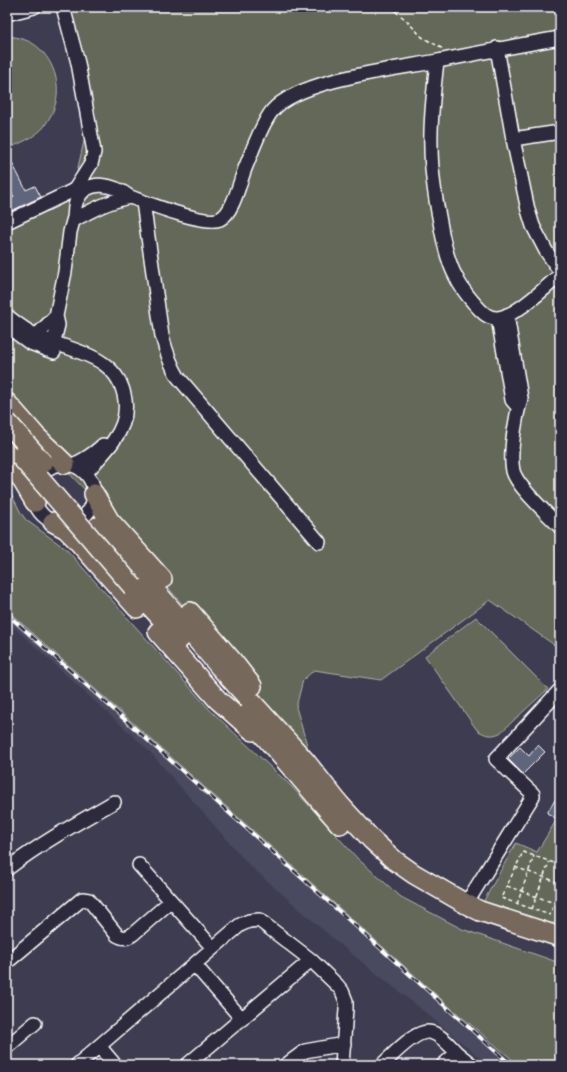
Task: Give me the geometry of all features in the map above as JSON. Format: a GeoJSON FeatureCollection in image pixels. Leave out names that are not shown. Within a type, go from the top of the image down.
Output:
{"type":"FeatureCollection","features":[{"type":"Feature","properties":{"kind":"highway"},"geometry":{"type":"LineString","coordinates":[[7,403],[36,436],[68,464]]}},
{"type":"Feature","properties":{"kind":"highway"},"geometry":{"type":"LineString","coordinates":[[7,422],[97,527],[165,602],[283,758],[333,817],[379,862],[406,884],[468,917],[521,937],[560,949]]}},
{"type":"Feature","properties":{"kind":"highway"},"geometry":{"type":"LineString","coordinates":[[7,441],[133,587],[306,762],[340,805],[372,840],[394,860],[414,874],[466,904],[560,937]]}},
{"type":"Feature","properties":{"kind":"highway"},"geometry":{"type":"LineString","coordinates":[[7,460],[19,475],[35,502]]}},
{"type":"Feature","properties":{"kind":"highway"},"geometry":{"type":"LineString","coordinates":[[94,494],[109,520],[234,663],[293,738],[306,762]]}},
{"type":"Feature","properties":{"kind":"highway"},"geometry":{"type":"LineString","coordinates":[[53,522],[66,529],[75,538],[218,700],[283,758]]}},
{"type":"Feature","properties":{"kind":"street"},"geometry":{"type":"LineString","coordinates":[[7,14],[34,7]]}},
{"type":"Feature","properties":{"kind":"street"},"geometry":{"type":"LineString","coordinates":[[7,222],[75,189],[91,164],[94,152],[93,144],[78,63],[63,7]]}},
{"type":"Feature","properties":{"kind":"street"},"geometry":{"type":"LineString","coordinates":[[74,220],[74,208],[83,191],[90,187],[101,185],[114,187],[130,197],[196,219],[211,221],[219,220],[226,215],[230,208],[265,123],[280,104],[305,90],[356,76],[497,48],[560,38]]}},
{"type":"Feature","properties":{"kind":"street"},"geometry":{"type":"LineString","coordinates":[[497,48],[522,187],[533,226],[546,251],[560,271]]}},
{"type":"Feature","properties":{"kind":"street"},"geometry":{"type":"LineString","coordinates":[[437,61],[430,146],[432,171],[447,255],[455,276],[469,297],[485,315],[491,317],[503,316],[526,303],[560,275]]}},
{"type":"Feature","properties":{"kind":"street"},"geometry":{"type":"LineString","coordinates":[[513,139],[560,132]]}},
{"type":"Feature","properties":{"kind":"street"},"geometry":{"type":"LineString","coordinates":[[49,346],[58,325],[56,316],[64,277],[71,224],[74,220],[106,204],[118,199],[130,197]]}},
{"type":"Feature","properties":{"kind":"street"},"geometry":{"type":"LineString","coordinates":[[144,202],[162,336],[167,356],[172,367],[178,377],[319,542]]}},
{"type":"Feature","properties":{"kind":"street"},"geometry":{"type":"LineString","coordinates":[[7,316],[33,339],[100,371],[110,382],[117,398],[117,418],[115,428],[98,450],[75,464],[68,464],[54,466],[45,471],[38,480],[34,490],[35,502],[39,510],[45,517],[53,522],[62,524],[72,523],[81,519],[90,508],[94,494],[92,483],[86,474],[79,468],[68,464]]}},
{"type":"Feature","properties":{"kind":"street"},"geometry":{"type":"LineString","coordinates":[[7,326],[21,338],[33,339],[56,316]]}},
{"type":"Feature","properties":{"kind":"street"},"geometry":{"type":"LineString","coordinates":[[503,316],[512,400],[518,407],[512,450],[513,471],[526,492],[560,527]]}},
{"type":"Feature","properties":{"kind":"street"},"geometry":{"type":"LineString","coordinates":[[49,346],[87,355],[105,365],[119,379],[123,389],[125,410],[120,429],[114,440],[86,474]]}},
{"type":"Feature","properties":{"kind":"street"},"geometry":{"type":"LineString","coordinates":[[466,904],[533,796],[533,794],[496,761],[497,758],[560,690]]}},
{"type":"Feature","properties":{"kind":"street"},"geometry":{"type":"LineString","coordinates":[[7,869],[32,850],[114,802]]}},
{"type":"Feature","properties":{"kind":"street"},"geometry":{"type":"LineString","coordinates":[[139,865],[213,948]]}},
{"type":"Feature","properties":{"kind":"street"},"geometry":{"type":"LineString","coordinates":[[7,962],[82,899],[89,900],[116,935],[123,938],[133,934],[171,901]]}},
{"type":"Feature","properties":{"kind":"street"},"geometry":{"type":"LineString","coordinates":[[77,1065],[240,925],[249,921],[259,920],[311,960],[342,991],[346,1001],[346,1009],[342,1065]]}},
{"type":"Feature","properties":{"kind":"street"},"geometry":{"type":"LineString","coordinates":[[187,1065],[311,960]]}},
{"type":"Feature","properties":{"kind":"street"},"geometry":{"type":"LineString","coordinates":[[195,965],[242,1019]]}},
{"type":"Feature","properties":{"kind":"street"},"geometry":{"type":"LineString","coordinates":[[7,1047],[36,1023]]}},
{"type":"Feature","properties":{"kind":"street"},"geometry":{"type":"LineString","coordinates":[[382,1065],[419,1033],[424,1031],[435,1033],[472,1065]]}},
{"type":"Feature","properties":{"kind":"street"},"geometry":{"type":"LineString","coordinates":[[286,1065],[305,1051],[344,1044]]}},
{"type":"Feature","properties":{"kind":"street"},"geometry":{"type":"LineString","coordinates":[[99,1046],[115,1065]]}},
{"type":"Feature","properties":{"kind":"street"},"geometry":{"type":"LineString","coordinates":[[443,1065],[457,1052]]}},
{"type":"Feature","properties":{"kind":"path"},"geometry":{"type":"LineString","coordinates":[[390,7],[405,19],[422,37],[457,57]]}},
{"type":"Feature","properties":{"kind":"path"},"geometry":{"type":"LineString","coordinates":[[515,867],[560,884],[550,915],[501,898],[515,867],[523,852],[560,865]]}},
{"type":"Feature","properties":{"kind":"path"},"geometry":{"type":"LineString","coordinates":[[517,904],[534,856]]}},
{"type":"Feature","properties":{"kind":"path"},"geometry":{"type":"LineString","coordinates":[[532,909],[549,861]]}},
{"type":"Feature","properties":{"kind":"path"},"geometry":{"type":"LineString","coordinates":[[507,886],[560,905]]}},
{"type":"Feature","properties":{"kind":"shaded area"},"geometry":{"type":"Polygon","coordinates":[[[7,610],[451,1008],[519,1065],[488,1065],[338,943],[248,864],[148,750],[7,621],[7,610]]]}},
{"type":"Feature","properties":{"kind":"green space"},"geometry":{"type":"Polygon","coordinates":[[[59,7],[560,7],[560,649],[490,600],[381,680],[314,670],[303,680],[296,707],[313,766],[245,678],[86,491],[7,410],[7,217],[74,185],[87,128],[59,7]]]}},
{"type":"Feature","properties":{"kind":"green space"},"geometry":{"type":"Polygon","coordinates":[[[7,36],[25,40],[40,49],[51,64],[55,73],[57,91],[54,108],[44,127],[31,137],[7,149],[7,36]]]}},
{"type":"Feature","properties":{"kind":"green space"},"geometry":{"type":"Polygon","coordinates":[[[7,486],[26,520],[66,549],[210,710],[292,787],[358,859],[401,897],[462,929],[560,963],[560,1065],[519,1065],[451,1008],[7,610],[7,486]]]}},
{"type":"Feature","properties":{"kind":"green space"},"geometry":{"type":"Polygon","coordinates":[[[476,617],[548,689],[500,733],[494,735],[485,734],[477,730],[425,656],[476,617]]]}},
{"type":"Feature","properties":{"kind":"green space"},"geometry":{"type":"Polygon","coordinates":[[[560,814],[560,919],[546,927],[481,906],[516,843],[537,852],[560,814]]]}},
{"type":"Feature","properties":{"kind":"building"},"geometry":{"type":"Polygon","coordinates":[[[7,153],[26,190],[35,186],[41,197],[9,212],[7,201],[14,197],[7,183],[7,153]]]}},
{"type":"Feature","properties":{"kind":"building"},"geometry":{"type":"Polygon","coordinates":[[[538,745],[545,752],[523,774],[508,759],[520,747],[529,756],[538,745]]]}},
{"type":"Feature","properties":{"kind":"building"},"geometry":{"type":"Polygon","coordinates":[[[555,800],[560,802],[560,814],[557,819],[547,813],[555,800]]]}},
{"type":"Feature","properties":{"kind":"railway"},"geometry":{"type":"LineString","coordinates":[[7,614],[511,1065]]}}]}
